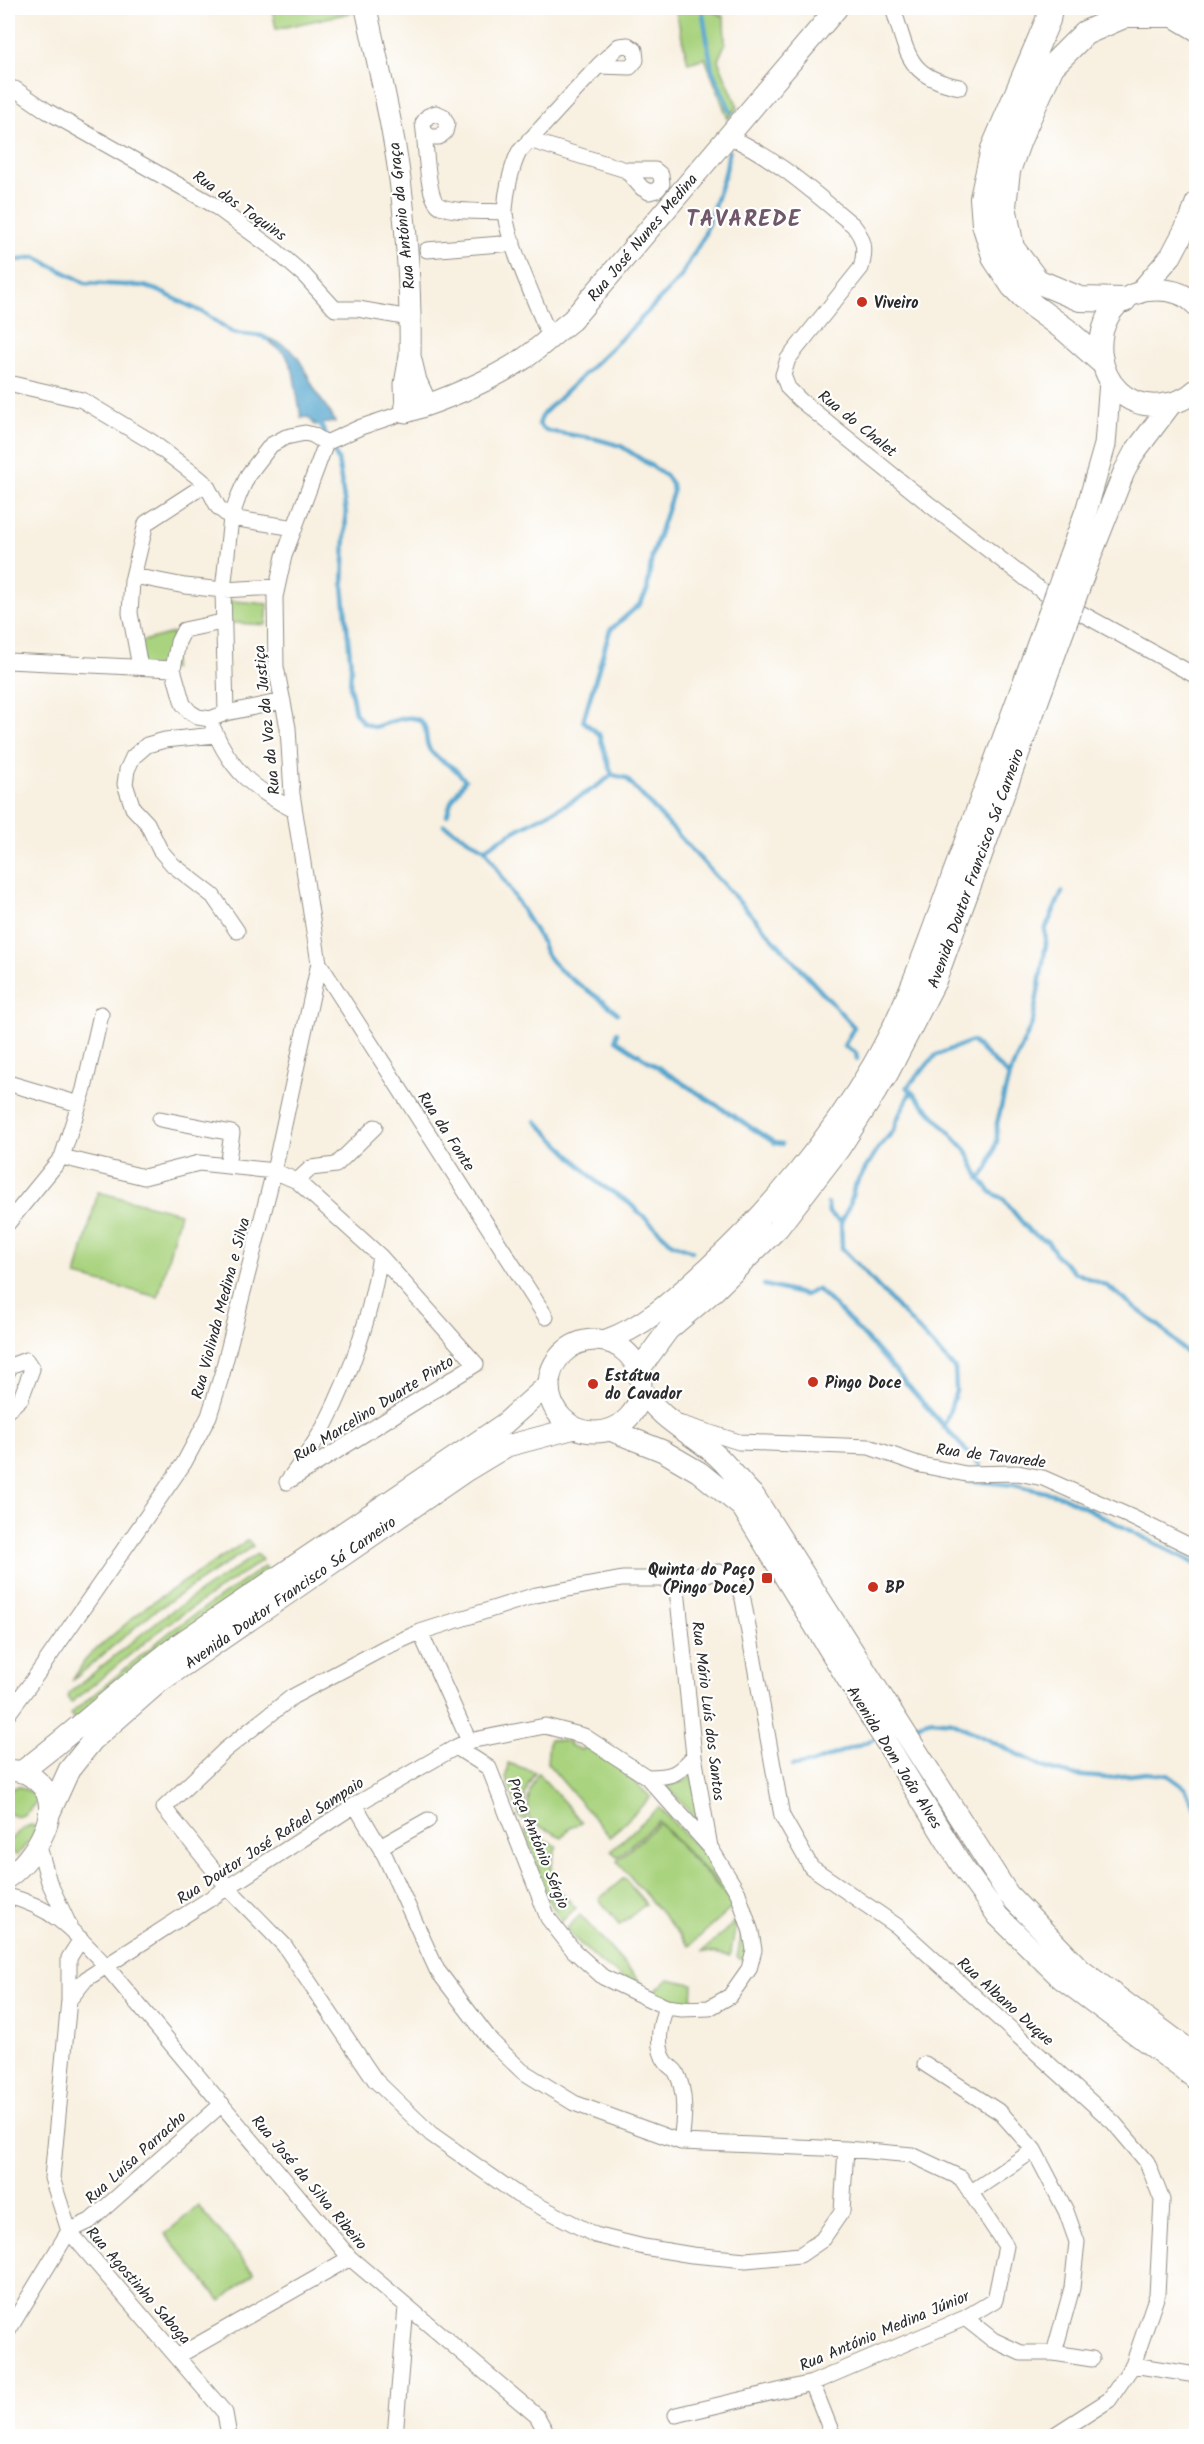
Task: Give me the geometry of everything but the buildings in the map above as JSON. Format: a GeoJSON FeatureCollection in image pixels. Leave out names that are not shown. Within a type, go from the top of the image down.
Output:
{"type":"FeatureCollection","features":[{"type":"Feature","properties":{"kind":"main road","name":"Rua António da Graça"},"geometry":{"type":"LineString","coordinates":[[366,8],[393,136],[402,197],[411,318],[410,356],[405,384],[406,412]]}},
{"type":"Feature","properties":{"kind":"main road","name":"Rua José Nunes Medina"},"geometry":{"type":"LineString","coordinates":[[406,412],[465,391],[515,364],[572,320],[837,8]]}},
{"type":"Feature","properties":{"kind":"main road"},"geometry":{"type":"LineString","coordinates":[[1050,8],[1010,135],[1004,206],[1012,248],[1037,281],[1080,299],[1131,296],[1157,289],[1176,292],[1197,305]]}},
{"type":"Feature","properties":{"kind":"main road"},"geometry":{"type":"LineString","coordinates":[[1195,393],[1171,404],[1154,405],[1137,402],[1122,394],[1106,371],[1066,330],[1021,296],[1003,274],[986,232],[982,198],[986,174],[1052,66],[1085,33],[1126,15],[1174,15],[1197,28]]}},
{"type":"Feature","properties":{"kind":"main road"},"geometry":{"type":"LineString","coordinates":[[1131,296],[1171,256],[1197,203]]}},
{"type":"Feature","properties":{"kind":"main road","name":"Avenida Doutor Francisco Sá Carneiro"},"geometry":{"type":"LineString","coordinates":[[1078,560],[1087,508],[1105,445],[1106,371],[1100,344],[1104,327],[1112,312],[1131,296]]}},
{"type":"Feature","properties":{"kind":"main road","name":"Rua António da Graça"},"geometry":{"type":"LineString","coordinates":[[410,356],[416,381],[428,405]]}},
{"type":"Feature","properties":{"kind":"main road","name":"Avenida Doutor Francisco Sá Carneiro"},"geometry":{"type":"LineString","coordinates":[[639,1380],[668,1330],[715,1290],[778,1228],[838,1149],[888,1073],[935,982],[1078,560],[1134,453],[1171,404]]}},
{"type":"Feature","properties":{"kind":"main road","name":"Avenida Doutor Francisco Sá Carneiro"},"geometry":{"type":"LineString","coordinates":[[604,1341],[624,1334],[655,1314],[732,1246],[812,1153],[873,1065],[916,975],[1057,620]]}},
{"type":"Feature","properties":{"kind":"main road"},"geometry":{"type":"LineString","coordinates":[[589,1341],[604,1341],[618,1347],[630,1357],[639,1380],[638,1402],[622,1423],[610,1430],[586,1431],[575,1428],[555,1410],[550,1397],[549,1384],[553,1366],[562,1354],[574,1345],[589,1341]]}},
{"type":"Feature","properties":{"kind":"main road","name":"Avenida Dom João Alves"},"geometry":{"type":"LineString","coordinates":[[639,1380],[650,1403],[664,1418],[716,1455],[754,1496],[1008,1894],[1081,1970],[1197,2055]]}},
{"type":"Feature","properties":{"kind":"main road","name":"Avenida Doutor Francisco Sá Carneiro"},"geometry":{"type":"LineString","coordinates":[[11,1769],[50,1751],[138,1675],[182,1642],[504,1424],[549,1384]]}},
{"type":"Feature","properties":{"kind":"main road","name":"Avenida Doutor Francisco Sá Carneiro"},"geometry":{"type":"LineString","coordinates":[[8,1877],[28,1859],[38,1843],[69,1770],[93,1740],[158,1683],[464,1472],[507,1446],[575,1428]]}},
{"type":"Feature","properties":{"kind":"main road","name":"Avenida Dom João Alves"},"geometry":{"type":"LineString","coordinates":[[610,1430],[672,1456],[699,1472],[742,1508],[962,1866],[998,1916],[1061,1978],[1197,2079]]}},
{"type":"Feature","properties":{"kind":"main road"},"geometry":{"type":"LineString","coordinates":[[11,1769],[30,1775],[41,1784],[48,1797],[50,1812]]}},
{"type":"Feature","properties":{"kind":"street"},"geometry":{"type":"LineString","coordinates":[[894,8],[907,52],[914,66],[926,77],[960,87]]}},
{"type":"Feature","properties":{"kind":"street"},"geometry":{"type":"LineString","coordinates":[[550,338],[513,243],[505,212],[514,162],[529,140],[598,66]]}},
{"type":"Feature","properties":{"kind":"street","name":"Rua dos Toquins"},"geometry":{"type":"LineString","coordinates":[[15,89],[46,111],[212,204],[275,250],[304,275],[335,309],[358,309],[411,318]]}},
{"type":"Feature","properties":{"kind":"street"},"geometry":{"type":"LineString","coordinates":[[424,131],[432,196],[438,206],[447,209],[505,212]]}},
{"type":"Feature","properties":{"kind":"street","name":"Rua do Chalet"},"geometry":{"type":"LineString","coordinates":[[728,136],[777,162],[853,225],[862,237],[866,253],[861,268],[788,359],[783,375],[788,387],[800,400],[930,505],[1046,594],[1197,676]]}},
{"type":"Feature","properties":{"kind":"street"},"geometry":{"type":"LineString","coordinates":[[529,140],[626,170]]}},
{"type":"Feature","properties":{"kind":"street"},"geometry":{"type":"LineString","coordinates":[[427,250],[513,243]]}},
{"type":"Feature","properties":{"kind":"street"},"geometry":{"type":"LineString","coordinates":[[8,382],[82,400],[152,442],[206,484],[218,507],[231,518],[295,528]]}},
{"type":"Feature","properties":{"kind":"street"},"geometry":{"type":"LineString","coordinates":[[226,713],[223,590],[231,518],[248,475],[271,446],[286,437],[305,433],[326,443],[361,427],[406,412]]}},
{"type":"Feature","properties":{"kind":"street","name":"Rua da Voz da Justiça"},"geometry":{"type":"LineString","coordinates":[[319,963],[294,810],[288,728],[276,667],[275,597],[284,556],[326,443]]}},
{"type":"Feature","properties":{"kind":"street"},"geometry":{"type":"LineString","coordinates":[[140,667],[130,613],[134,576],[146,523],[206,484]]}},
{"type":"Feature","properties":{"kind":"street"},"geometry":{"type":"LineString","coordinates":[[134,576],[223,590],[277,587]]}},
{"type":"Feature","properties":{"kind":"street"},"geometry":{"type":"LineString","coordinates":[[222,622],[184,630],[178,642],[173,669],[183,704],[189,712],[210,720],[226,713],[283,700]]}},
{"type":"Feature","properties":{"kind":"street"},"geometry":{"type":"LineString","coordinates":[[8,662],[173,669]]}},
{"type":"Feature","properties":{"kind":"street"},"geometry":{"type":"LineString","coordinates":[[210,720],[224,752],[236,770],[269,796],[294,810]]}},
{"type":"Feature","properties":{"kind":"street"},"geometry":{"type":"LineString","coordinates":[[216,735],[165,740],[147,745],[134,758],[127,770],[124,784],[133,808],[147,823],[160,850],[173,865],[213,896],[237,931]]}},
{"type":"Feature","properties":{"kind":"street","name":"Rua Violinda Medina e Silva"},"geometry":{"type":"LineString","coordinates":[[8,1714],[184,1463],[209,1416],[274,1172],[319,963]]}},
{"type":"Feature","properties":{"kind":"street","name":"Rua da Fonte"},"geometry":{"type":"LineString","coordinates":[[319,963],[546,1317]]}},
{"type":"Feature","properties":{"kind":"street"},"geometry":{"type":"LineString","coordinates":[[8,1223],[62,1157],[79,1104],[101,1014]]}},
{"type":"Feature","properties":{"kind":"street"},"geometry":{"type":"LineString","coordinates":[[8,1083],[79,1104]]}},
{"type":"Feature","properties":{"kind":"street"},"geometry":{"type":"LineString","coordinates":[[160,1119],[232,1132],[227,1166]]}},
{"type":"Feature","properties":{"kind":"street"},"geometry":{"type":"LineString","coordinates":[[297,1181],[311,1167],[336,1165],[375,1127]]}},
{"type":"Feature","properties":{"kind":"street"},"geometry":{"type":"LineString","coordinates":[[62,1157],[144,1177],[199,1163],[274,1172],[297,1181],[380,1256]]}},
{"type":"Feature","properties":{"kind":"street","name":"Rua Marcelino Duarte Pinto"},"geometry":{"type":"LineString","coordinates":[[380,1256],[476,1364],[287,1482],[324,1426],[353,1360],[375,1288],[380,1256]]}},
{"type":"Feature","properties":{"kind":"street"},"geometry":{"type":"LineString","coordinates":[[8,1371],[10,1366],[26,1360],[32,1368],[21,1398],[8,1410]]}},
{"type":"Feature","properties":{"kind":"street","name":"Rua de Tavarede"},"geometry":{"type":"LineString","coordinates":[[664,1418],[738,1442],[869,1447],[921,1465],[966,1473],[1018,1473],[1043,1478],[1131,1516],[1197,1549]]}},
{"type":"Feature","properties":{"kind":"street","name":"Rua Albano Duque"},"geometry":{"type":"LineString","coordinates":[[676,1580],[718,1572],[737,1583],[743,1599],[782,1816],[811,1867],[897,1926],[1114,2123],[1147,2162],[1162,2200],[1157,2295],[1133,2365],[1110,2400],[1053,2436]]}},
{"type":"Feature","properties":{"kind":"street"},"geometry":{"type":"LineString","coordinates":[[676,1580],[622,1579],[536,1595],[420,1632],[386,1647],[292,1696],[225,1750],[164,1808],[229,1889],[284,1945],[375,2080],[423,2126],[518,2195],[595,2235],[644,2247],[746,2260],[800,2254],[822,2240],[842,2211],[846,2149]]}},
{"type":"Feature","properties":{"kind":"street","name":"Rua Mário Luís dos Santos"},"geometry":{"type":"LineString","coordinates":[[676,1580],[694,1756],[710,1847]]}},
{"type":"Feature","properties":{"kind":"street"},"geometry":{"type":"LineString","coordinates":[[420,1632],[463,1744]]}},
{"type":"Feature","properties":{"kind":"street","name":"Praça António Sérgio"},"geometry":{"type":"LineString","coordinates":[[545,1726],[584,1736],[647,1777],[710,1847],[738,1893],[751,1932],[754,1950],[749,1969],[730,1996],[709,2008],[666,2007],[603,1977],[574,1951],[548,1917],[489,1768],[463,1744],[545,1726]]}},
{"type":"Feature","properties":{"kind":"street","name":"Rua Doutor José Rafael Sampaio"},"geometry":{"type":"LineString","coordinates":[[106,1966],[229,1889],[355,1805],[463,1744]]}},
{"type":"Feature","properties":{"kind":"street"},"geometry":{"type":"LineString","coordinates":[[647,1777],[668,1777],[681,1771],[694,1756]]}},
{"type":"Feature","properties":{"kind":"street","name":"Rua António Medina Júnior"},"geometry":{"type":"LineString","coordinates":[[355,1805],[380,1847],[437,1970],[491,2041],[522,2071],[574,2103],[681,2142],[846,2149],[912,2155],[961,2178],[1006,2246],[995,2300],[965,2318],[812,2383],[676,2415]]}},
{"type":"Feature","properties":{"kind":"street"},"geometry":{"type":"LineString","coordinates":[[380,1847],[428,1820]]}},
{"type":"Feature","properties":{"kind":"street","name":"Rua José da Silva Ribeiro"},"geometry":{"type":"LineString","coordinates":[[38,1843],[49,1882],[69,1925],[106,1966],[350,2258],[537,2416],[548,2436]]}},
{"type":"Feature","properties":{"kind":"street","name":"Rua José da Silva Ribeiro"},"geometry":{"type":"LineString","coordinates":[[8,1896],[31,1902],[69,1925]]}},
{"type":"Feature","properties":{"kind":"street","name":"Rua Agostinho Saboga"},"geometry":{"type":"LineString","coordinates":[[81,1940],[69,1958],[69,2000],[52,2178],[69,2231],[178,2356],[225,2414],[229,2436]]}},
{"type":"Feature","properties":{"kind":"street"},"geometry":{"type":"LineString","coordinates":[[69,2000],[86,1979],[106,1966]]}},
{"type":"Feature","properties":{"kind":"street"},"geometry":{"type":"LineString","coordinates":[[666,2007],[661,2023],[661,2052],[675,2072],[680,2085],[684,2116],[681,2142]]}},
{"type":"Feature","properties":{"kind":"street"},"geometry":{"type":"LineString","coordinates":[[926,2064],[1001,2113],[1034,2150],[1066,2211],[1077,2242],[1072,2288],[1054,2353]]}},
{"type":"Feature","properties":{"kind":"street","name":"Rua Luísa Parracho"},"geometry":{"type":"LineString","coordinates":[[69,2231],[90,2221],[222,2104]]}},
{"type":"Feature","properties":{"kind":"street"},"geometry":{"type":"LineString","coordinates":[[970,2193],[1034,2150]]}},
{"type":"Feature","properties":{"kind":"street"},"geometry":{"type":"LineString","coordinates":[[8,2331],[69,2231]]}},
{"type":"Feature","properties":{"kind":"street"},"geometry":{"type":"LineString","coordinates":[[178,2356],[350,2258]]}},
{"type":"Feature","properties":{"kind":"street"},"geometry":{"type":"LineString","coordinates":[[395,2436],[406,2307]]}},
{"type":"Feature","properties":{"kind":"street"},"geometry":{"type":"LineString","coordinates":[[965,2318],[993,2340],[1021,2353],[1054,2353],[1092,2359]]}},
{"type":"Feature","properties":{"kind":"street"},"geometry":{"type":"LineString","coordinates":[[1133,2365],[1197,2375]]}},
{"type":"Feature","properties":{"kind":"street"},"geometry":{"type":"LineString","coordinates":[[812,2383],[833,2436]]}},
{"type":"Feature","properties":{"kind":"green space"},"geometry":{"type":"Polygon","coordinates":[[[272,8],[353,8],[354,12],[276,29],[272,8]]]}},
{"type":"Feature","properties":{"kind":"green space"},"geometry":{"type":"Polygon","coordinates":[[[675,8],[708,8],[724,17],[725,44],[718,60],[738,107],[728,119],[705,58],[688,63],[675,8]]]}},
{"type":"Feature","properties":{"kind":"green space"},"geometry":{"type":"Polygon","coordinates":[[[223,600],[268,604],[266,625],[222,622],[223,600]]]}},
{"type":"Feature","properties":{"kind":"green space"},"geometry":{"type":"Polygon","coordinates":[[[173,633],[173,669],[140,667],[139,642],[173,633]]]}},
{"type":"Feature","properties":{"kind":"green space"},"geometry":{"type":"Polygon","coordinates":[[[98,1192],[180,1213],[158,1297],[76,1276],[98,1192]]]}},
{"type":"Feature","properties":{"kind":"green space"},"geometry":{"type":"Polygon","coordinates":[[[248,1540],[253,1546],[153,1612],[72,1681],[87,1657],[148,1605],[248,1540]]]}},
{"type":"Feature","properties":{"kind":"green space"},"geometry":{"type":"Polygon","coordinates":[[[257,1554],[262,1560],[165,1626],[71,1703],[67,1697],[69,1693],[160,1619],[257,1554]]]}},
{"type":"Feature","properties":{"kind":"green space"},"geometry":{"type":"Polygon","coordinates":[[[265,1566],[270,1574],[76,1722],[70,1714],[171,1631],[265,1566]]]}},
{"type":"Feature","properties":{"kind":"green space"},"geometry":{"type":"Polygon","coordinates":[[[549,1739],[570,1742],[569,1745],[582,1750],[586,1746],[619,1768],[651,1797],[610,1837],[547,1763],[549,1739]]]}},
{"type":"Feature","properties":{"kind":"green space"},"geometry":{"type":"Polygon","coordinates":[[[508,1763],[535,1772],[525,1795],[527,1821],[520,1818],[506,1777],[508,1763]]]}},
{"type":"Feature","properties":{"kind":"green space"},"geometry":{"type":"Polygon","coordinates":[[[538,1773],[582,1822],[570,1828],[562,1837],[530,1822],[529,1797],[538,1773]]]}},
{"type":"Feature","properties":{"kind":"green space"},"geometry":{"type":"Polygon","coordinates":[[[693,1774],[700,1824],[667,1786],[685,1781],[693,1774]]]}},
{"type":"Feature","properties":{"kind":"green space"},"geometry":{"type":"Polygon","coordinates":[[[18,1786],[35,1794],[38,1800],[28,1811],[17,1817],[8,1812],[8,1791],[18,1786]]]}},
{"type":"Feature","properties":{"kind":"green space"},"geometry":{"type":"Polygon","coordinates":[[[659,1807],[717,1868],[735,1902],[658,1821],[618,1857],[611,1851],[659,1807]]]}},
{"type":"Feature","properties":{"kind":"green space"},"geometry":{"type":"Polygon","coordinates":[[[659,1823],[735,1905],[689,1946],[617,1861],[659,1823]]]}},
{"type":"Feature","properties":{"kind":"green space"},"geometry":{"type":"Polygon","coordinates":[[[31,1825],[36,1827],[33,1836],[17,1856],[8,1847],[8,1841],[31,1825]]]}},
{"type":"Feature","properties":{"kind":"green space"},"geometry":{"type":"Polygon","coordinates":[[[525,1830],[557,1846],[552,1866],[554,1880],[557,1887],[576,1908],[561,1922],[548,1898],[525,1830]]]}},
{"type":"Feature","properties":{"kind":"green space"},"geometry":{"type":"Polygon","coordinates":[[[624,1878],[646,1904],[620,1925],[599,1899],[624,1878]]]}},
{"type":"Feature","properties":{"kind":"green space"},"geometry":{"type":"Polygon","coordinates":[[[580,1915],[644,1986],[637,1987],[598,1961],[570,1934],[566,1929],[580,1915]]]}},
{"type":"Feature","properties":{"kind":"green space"},"geometry":{"type":"Polygon","coordinates":[[[737,1920],[730,1956],[703,1951],[737,1920]]]}},
{"type":"Feature","properties":{"kind":"green space"},"geometry":{"type":"Polygon","coordinates":[[[744,1921],[748,1948],[745,1960],[737,1958],[744,1921]]]}},
{"type":"Feature","properties":{"kind":"green space"},"geometry":{"type":"Polygon","coordinates":[[[668,1979],[693,1984],[692,2001],[680,2002],[652,1994],[668,1979]]]}},
{"type":"Feature","properties":{"kind":"green space"},"geometry":{"type":"Polygon","coordinates":[[[198,2206],[254,2273],[221,2301],[165,2234],[198,2206]]]}},
{"type":"Feature","properties":{"kind":"water"},"geometry":{"type":"Polygon","coordinates":[[[262,336],[286,346],[293,352],[303,365],[335,422],[315,425],[308,417],[301,418],[293,371],[286,355],[262,336]]]}},
{"type":"Feature","properties":{"kind":"waterway"},"geometry":{"type":"LineString","coordinates":[[702,8],[712,70],[731,112]]}},
{"type":"Feature","properties":{"kind":"waterway"},"geometry":{"type":"LineString","coordinates":[[612,775],[599,734],[583,721],[610,630],[640,604],[647,591],[652,556],[673,492],[672,484],[665,475],[621,446],[596,439],[548,431],[539,424],[543,414],[680,278],[704,236],[726,170],[729,151]]}},
{"type":"Feature","properties":{"kind":"waterway"},"geometry":{"type":"LineString","coordinates":[[8,256],[18,260],[35,257],[85,283],[144,286],[204,313],[233,333],[262,336],[267,339]]}},
{"type":"Feature","properties":{"kind":"waterway"},"geometry":{"type":"LineString","coordinates":[[318,419],[338,460],[346,513],[343,586],[351,667],[350,687],[355,712],[363,723],[374,727],[409,718],[421,722],[432,753],[454,768],[465,780],[451,802],[447,815]]}},
{"type":"Feature","properties":{"kind":"waterway"},"geometry":{"type":"LineString","coordinates":[[444,825],[485,849],[581,796],[612,775],[626,778],[854,1027],[844,1046],[856,1053],[857,1059]]}},
{"type":"Feature","properties":{"kind":"waterway"},"geometry":{"type":"LineString","coordinates":[[485,849],[553,963],[617,1013]]}},
{"type":"Feature","properties":{"kind":"waterway"},"geometry":{"type":"LineString","coordinates":[[980,1179],[988,1168],[997,1141],[997,1123],[1009,1076],[1033,1021],[1046,944],[1045,930],[1062,892]]}},
{"type":"Feature","properties":{"kind":"waterway"},"geometry":{"type":"LineString","coordinates":[[617,1032],[616,1040],[775,1143],[782,1144]]}},
{"type":"Feature","properties":{"kind":"waterway"},"geometry":{"type":"LineString","coordinates":[[1009,1076],[972,1041],[936,1055],[907,1087],[967,1151],[980,1179],[991,1192],[1003,1199],[1030,1232],[1048,1242],[1058,1257],[1074,1272],[1107,1286],[1163,1329],[1196,1363]]}},
{"type":"Feature","properties":{"kind":"waterway"},"geometry":{"type":"LineString","coordinates":[[911,1091],[894,1130],[877,1150],[854,1187],[850,1205],[841,1222],[842,1248],[955,1369],[956,1391],[944,1428]]}},
{"type":"Feature","properties":{"kind":"waterway"},"geometry":{"type":"LineString","coordinates":[[536,1121],[598,1183],[627,1201],[672,1243],[692,1251]]}},
{"type":"Feature","properties":{"kind":"waterway"},"geometry":{"type":"LineString","coordinates":[[828,1204],[829,1213],[841,1222]]}},
{"type":"Feature","properties":{"kind":"waterway"},"geometry":{"type":"LineString","coordinates":[[764,1285],[805,1295],[817,1289],[880,1353],[980,1465]]}},
{"type":"Feature","properties":{"kind":"waterway"},"geometry":{"type":"LineString","coordinates":[[970,1481],[1014,1485],[1062,1496],[1196,1564]]}},
{"type":"Feature","properties":{"kind":"waterway"},"geometry":{"type":"LineString","coordinates":[[908,1728],[931,1720],[952,1722],[1048,1769],[1072,1775],[1107,1778],[1146,1773],[1167,1775],[1185,1788],[1196,1810]]}},
{"type":"Feature","properties":{"kind":"waterway"},"geometry":{"type":"LineString","coordinates":[[792,1766],[812,1763],[877,1738]]}},
{"type":"Feature","properties":{"kind":"place","name":"Viveiro"},"geometry":{"type":"Point","coordinates":[862,302]}},
{"type":"Feature","properties":{"kind":"place","name":"Pingo Doce"},"geometry":{"type":"Point","coordinates":[813,1382]}},
{"type":"Feature","properties":{"kind":"place","name":"Estátua do Cavador"},"geometry":{"type":"Point","coordinates":[593,1384]}},
{"type":"Feature","properties":{"kind":"place","name":"Quinta do Paço (Pingo Doce)"},"geometry":{"type":"Point","coordinates":[767,1578]}},
{"type":"Feature","properties":{"kind":"place","name":"BP"},"geometry":{"type":"Point","coordinates":[873,1587]}},
{"type":"Feature","properties":{"kind":"district","name":"TAVAREDE"},"geometry":{"type":"Point","coordinates":[744,218]}}]}
